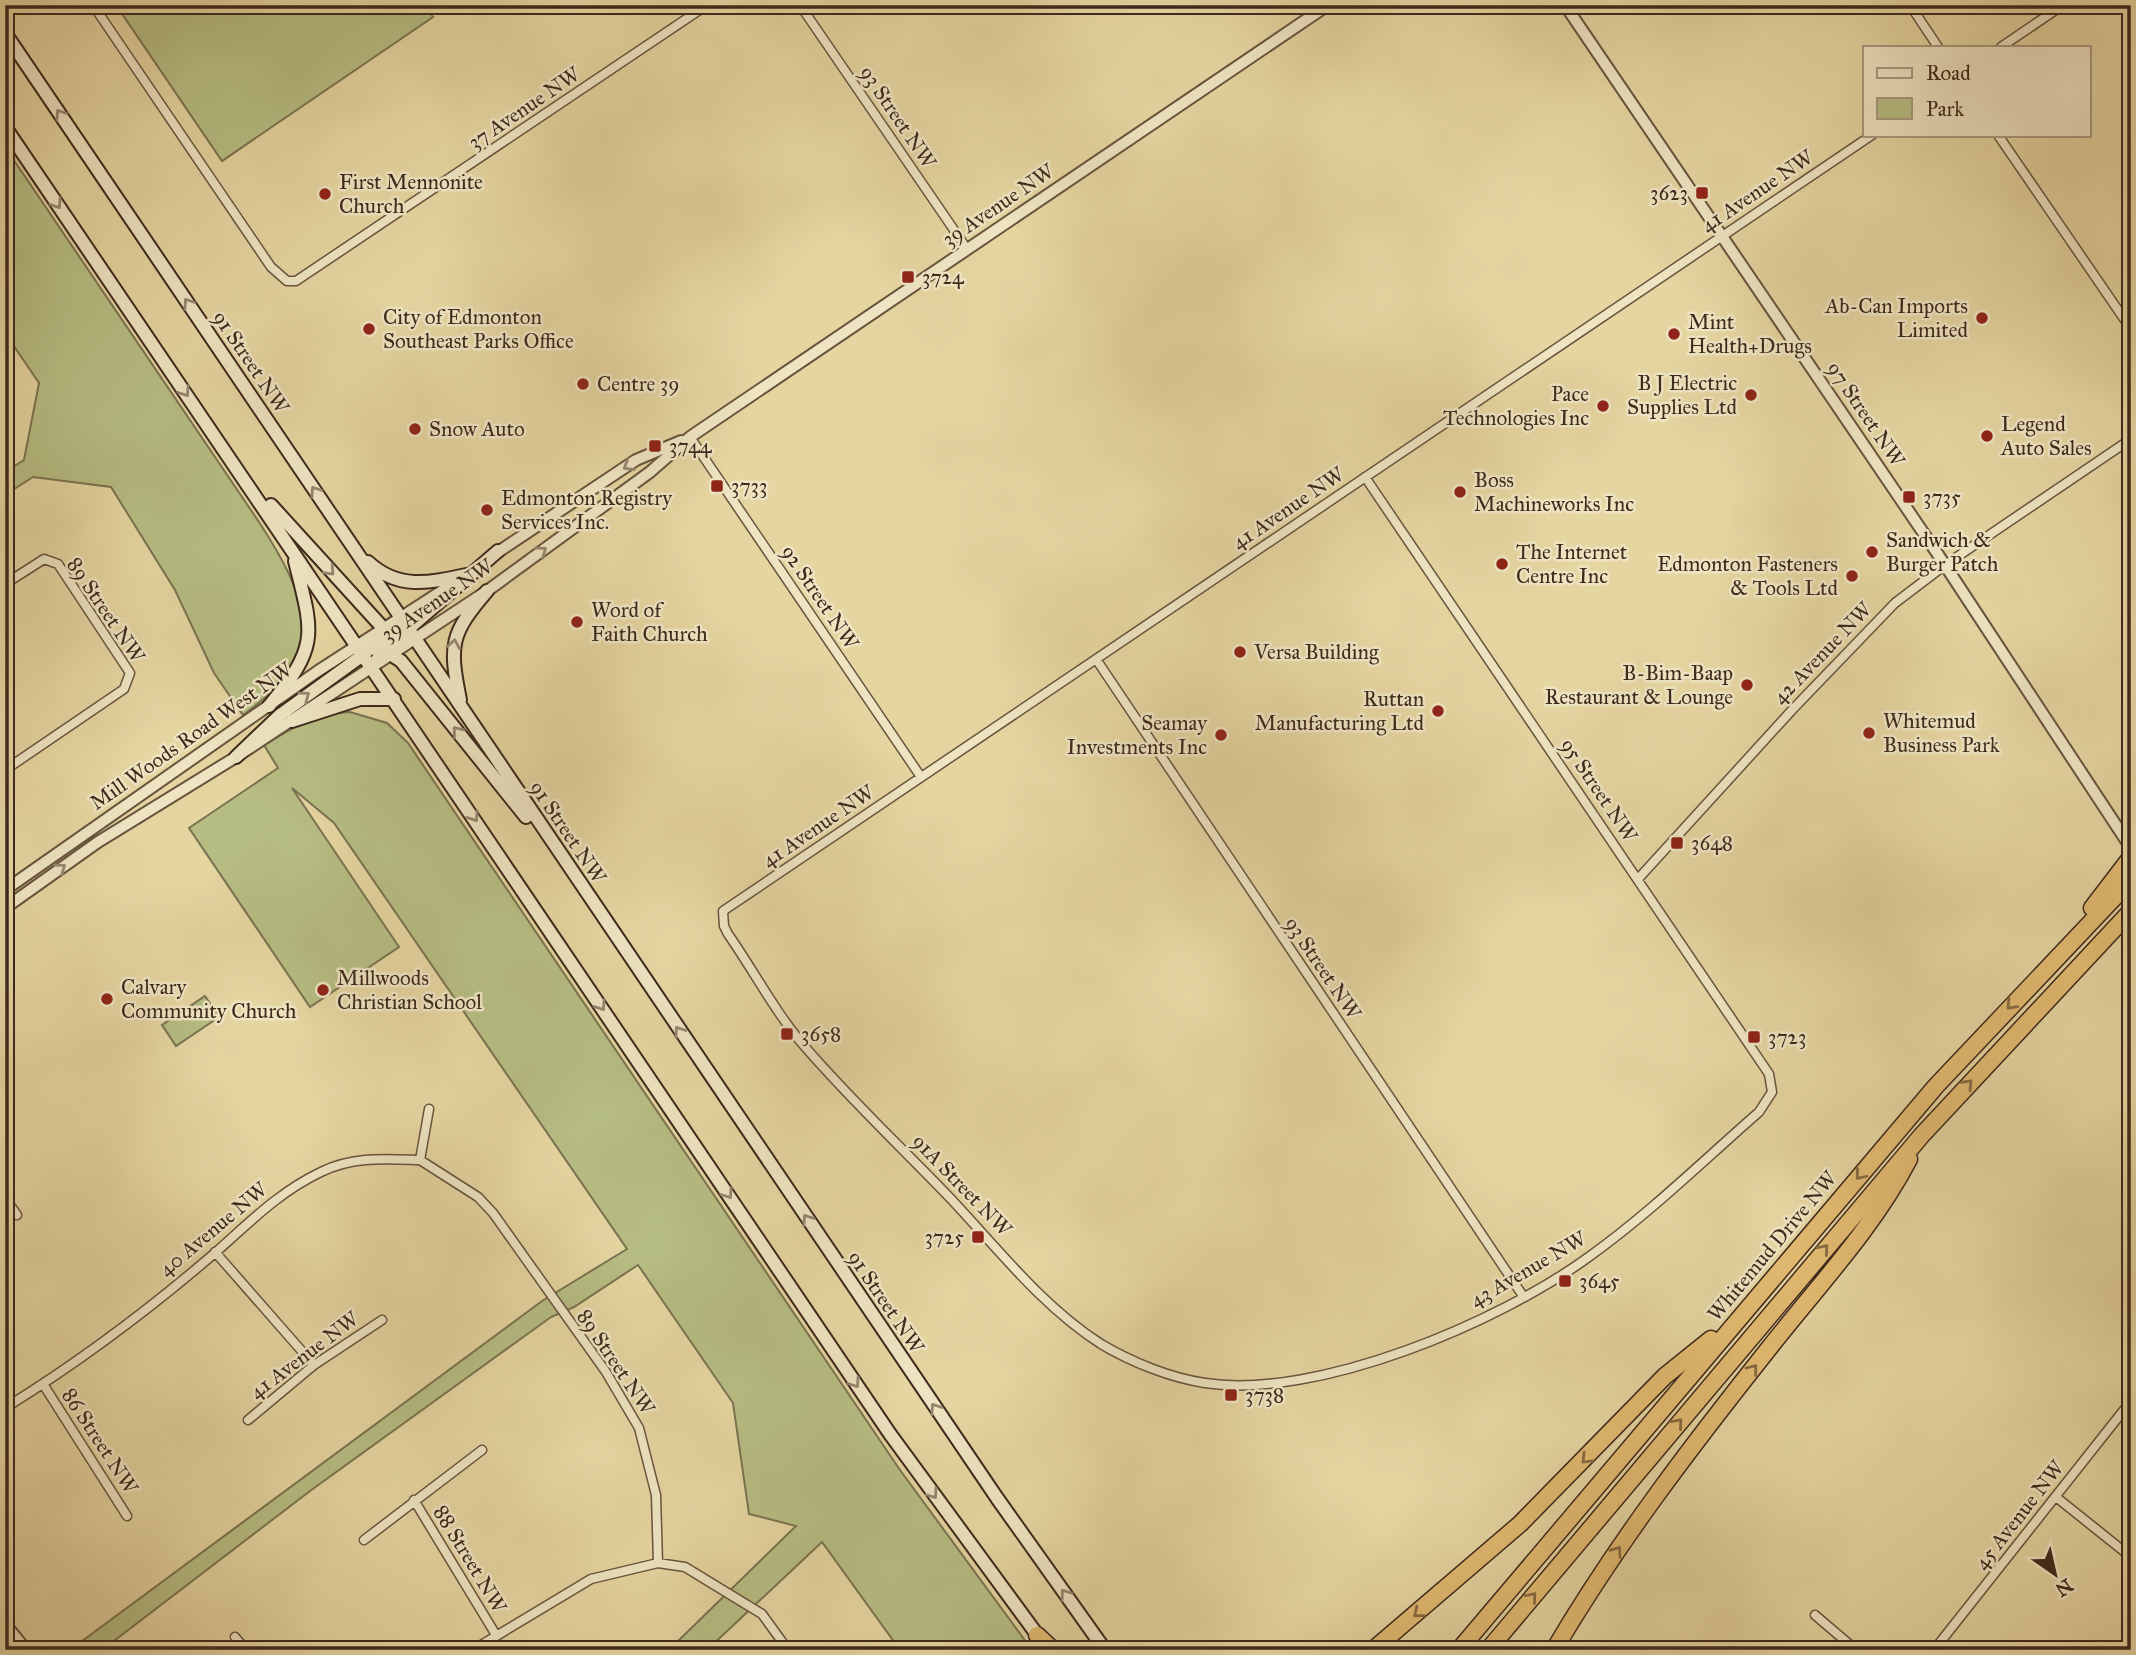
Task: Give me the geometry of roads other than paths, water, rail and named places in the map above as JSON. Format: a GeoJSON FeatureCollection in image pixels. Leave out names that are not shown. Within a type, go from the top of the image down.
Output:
{"type":"FeatureCollection","features":[{"type":"Feature","properties":{"kind":"highway"},"geometry":{"type":"LineString","coordinates":[[2057,955],[2131,857]]}},
{"type":"Feature","properties":{"kind":"highway","name":"Whitemud Drive NW"},"geometry":{"type":"LineString","coordinates":[[1459,1650],[1936,1086],[2057,955],[2131,880]]}},
{"type":"Feature","properties":{"kind":"highway","name":"Whitemud Drive NW"},"geometry":{"type":"LineString","coordinates":[[1488,1650],[1922,1135],[2131,911]]}},
{"type":"Feature","properties":{"kind":"highway"},"geometry":{"type":"LineString","coordinates":[[2113,928],[2131,917]]}},
{"type":"Feature","properties":{"kind":"highway"},"geometry":{"type":"LineString","coordinates":[[1554,1650],[1614,1556],[1689,1452],[1891,1193],[1922,1135]]}},
{"type":"Feature","properties":{"kind":"highway"},"geometry":{"type":"LineString","coordinates":[[1373,1650],[1489,1552],[1561,1484],[1665,1377],[1743,1312]]}},
{"type":"Feature","properties":{"kind":"highway"},"geometry":{"type":"LineString","coordinates":[[1037,1635],[1051,1650]]}},
{"type":"Feature","properties":{"kind":"main road","name":"91 Street NW"},"geometry":{"type":"LineString","coordinates":[[5,33],[400,616],[408,635],[461,707],[996,1497],[1105,1650]]}},
{"type":"Feature","properties":{"kind":"main road"},"geometry":{"type":"LineString","coordinates":[[5,127],[293,550],[374,650],[401,661],[577,880]]}},
{"type":"Feature","properties":{"kind":"main road"},"geometry":{"type":"LineString","coordinates":[[221,446],[279,515],[385,630],[408,635]]}},
{"type":"Feature","properties":{"kind":"main road"},"geometry":{"type":"LineString","coordinates":[[354,548],[375,568],[400,582],[424,583],[466,575]]}},
{"type":"Feature","properties":{"kind":"main road"},"geometry":{"type":"LineString","coordinates":[[269,706],[296,674],[310,636],[308,607],[293,550]]}},
{"type":"Feature","properties":{"kind":"main road"},"geometry":{"type":"LineString","coordinates":[[236,757],[280,715],[374,650],[408,635],[498,551]]}},
{"type":"Feature","properties":{"kind":"main road"},"geometry":{"type":"LineString","coordinates":[[461,707],[452,660],[453,640],[465,616],[487,591]]}},
{"type":"Feature","properties":{"kind":"main road"},"geometry":{"type":"LineString","coordinates":[[400,616],[385,630],[374,650],[372,667],[890,1434],[1037,1635]]}},
{"type":"Feature","properties":{"kind":"main road"},"geometry":{"type":"LineString","coordinates":[[372,667],[374,650]]}},
{"type":"Feature","properties":{"kind":"main road"},"geometry":{"type":"LineString","coordinates":[[292,721],[360,699],[394,699]]}},
{"type":"Feature","properties":{"kind":"street","name":"37 Avenue NW"},"geometry":{"type":"LineString","coordinates":[[93,5],[271,267],[287,281],[304,278],[708,5]]}},
{"type":"Feature","properties":{"kind":"street","name":"93 Street NW"},"geometry":{"type":"LineString","coordinates":[[800,5],[967,249]]}},
{"type":"Feature","properties":{"kind":"street","name":"39 Avenue NW"},"geometry":{"type":"LineString","coordinates":[[408,635],[487,591],[650,472],[690,437],[1328,5]]}},
{"type":"Feature","properties":{"kind":"street","name":"97 Street NW"},"geometry":{"type":"LineString","coordinates":[[1565,5],[1945,565],[2131,848]]}},
{"type":"Feature","properties":{"kind":"street"},"geometry":{"type":"LineString","coordinates":[[1910,5],[1936,44]]}},
{"type":"Feature","properties":{"kind":"street"},"geometry":{"type":"LineString","coordinates":[[2002,46],[2063,5]]}},
{"type":"Feature","properties":{"kind":"street","name":"41 Avenue NW"},"geometry":{"type":"LineString","coordinates":[[723,911],[1871,136]]}},
{"type":"Feature","properties":{"kind":"street"},"geometry":{"type":"LineString","coordinates":[[1999,136],[2131,330]]}},
{"type":"Feature","properties":{"kind":"street","name":"39 Avenue NW"},"geometry":{"type":"LineString","coordinates":[[400,616],[466,575],[636,460],[690,437]]}},
{"type":"Feature","properties":{"kind":"street","name":"92 Street NW"},"geometry":{"type":"LineString","coordinates":[[690,437],[921,778]]}},
{"type":"Feature","properties":{"kind":"street","name":"42 Avenue NW"},"geometry":{"type":"LineString","coordinates":[[1638,879],[1873,624],[1945,565],[2131,439]]}},
{"type":"Feature","properties":{"kind":"street","name":"95 Street NW"},"geometry":{"type":"LineString","coordinates":[[1365,477],[1769,1074],[1772,1092]]}},
{"type":"Feature","properties":{"kind":"street","name":"89 Street NW"},"geometry":{"type":"LineString","coordinates":[[5,584],[44,559],[50,561],[63,571],[127,667],[130,680],[124,689],[5,770]]}},
{"type":"Feature","properties":{"kind":"street","name":"Mill Woods Road West NW"},"geometry":{"type":"LineString","coordinates":[[5,890],[269,706],[374,650]]}},
{"type":"Feature","properties":{"kind":"street","name":"93 Street NW"},"geometry":{"type":"LineString","coordinates":[[1096,659],[1523,1296]]}},
{"type":"Feature","properties":{"kind":"street","name":"Mill Woods Road West NW"},"geometry":{"type":"LineString","coordinates":[[5,908],[98,842],[236,757],[372,667]]}},
{"type":"Feature","properties":{"kind":"street","name":"91A Street NW"},"geometry":{"type":"LineString","coordinates":[[723,911],[723,926],[805,1047],[1052,1306],[1102,1344],[1149,1367],[1204,1383],[1251,1385]]}},
{"type":"Feature","properties":{"kind":"street","name":"43 Avenue NW"},"geometry":{"type":"LineString","coordinates":[[1251,1385],[1306,1379],[1384,1357],[1452,1332],[1523,1296],[1605,1245],[1759,1112],[1772,1092]]}},
{"type":"Feature","properties":{"kind":"street"},"geometry":{"type":"LineString","coordinates":[[420,1160],[429,1109]]}},
{"type":"Feature","properties":{"kind":"street","name":"40 Avenue NW"},"geometry":{"type":"LineString","coordinates":[[5,1408],[124,1326],[215,1252],[274,1198],[323,1171],[364,1158],[420,1160]]}},
{"type":"Feature","properties":{"kind":"street","name":"89 Street NW"},"geometry":{"type":"LineString","coordinates":[[420,1160],[478,1197],[493,1213],[606,1372],[639,1428],[656,1495],[658,1563]]}},
{"type":"Feature","properties":{"kind":"street"},"geometry":{"type":"LineString","coordinates":[[5,1198],[18,1215]]}},
{"type":"Feature","properties":{"kind":"street"},"geometry":{"type":"LineString","coordinates":[[215,1252],[314,1365]]}},
{"type":"Feature","properties":{"kind":"street","name":"41 Avenue NW"},"geometry":{"type":"LineString","coordinates":[[248,1420],[314,1365],[382,1320]]}},
{"type":"Feature","properties":{"kind":"street","name":"86 Street NW"},"geometry":{"type":"LineString","coordinates":[[43,1384],[127,1516]]}},
{"type":"Feature","properties":{"kind":"street","name":"45 Avenue NW"},"geometry":{"type":"LineString","coordinates":[[1934,1650],[2131,1401]]}},
{"type":"Feature","properties":{"kind":"street"},"geometry":{"type":"LineString","coordinates":[[364,1540],[482,1450]]}},
{"type":"Feature","properties":{"kind":"street"},"geometry":{"type":"LineString","coordinates":[[2056,1497],[2131,1557]]}},
{"type":"Feature","properties":{"kind":"street","name":"88 Street NW"},"geometry":{"type":"LineString","coordinates":[[414,1500],[496,1635]]}},
{"type":"Feature","properties":{"kind":"street"},"geometry":{"type":"LineString","coordinates":[[473,1650],[591,1579],[658,1563],[685,1567],[762,1614],[788,1650]]}},
{"type":"Feature","properties":{"kind":"street"},"geometry":{"type":"LineString","coordinates":[[1815,1615],[1856,1650]]}},
{"type":"Feature","properties":{"kind":"street"},"geometry":{"type":"LineString","coordinates":[[5,1624],[26,1650]]}},
{"type":"Feature","properties":{"kind":"street"},"geometry":{"type":"LineString","coordinates":[[235,1637],[246,1650]]}},
{"type":"Feature","properties":{"kind":"place","name":"3623"},"geometry":{"type":"Point","coordinates":[1702,193]}},
{"type":"Feature","properties":{"kind":"place","name":"First Mennonite Church"},"geometry":{"type":"Point","coordinates":[325,194]}},
{"type":"Feature","properties":{"kind":"place","name":"3724"},"geometry":{"type":"Point","coordinates":[908,277]}},
{"type":"Feature","properties":{"kind":"place","name":"Ab-Can Imports Limited"},"geometry":{"type":"Point","coordinates":[1982,318]}},
{"type":"Feature","properties":{"kind":"place","name":"City of Edmonton Southeast Parks Office"},"geometry":{"type":"Point","coordinates":[369,329]}},
{"type":"Feature","properties":{"kind":"place","name":"Mint Health+Drugs"},"geometry":{"type":"Point","coordinates":[1674,334]}},
{"type":"Feature","properties":{"kind":"place","name":"Centre 39"},"geometry":{"type":"Point","coordinates":[583,384]}},
{"type":"Feature","properties":{"kind":"place","name":"B J Electric Supplies Ltd"},"geometry":{"type":"Point","coordinates":[1751,395]}},
{"type":"Feature","properties":{"kind":"place","name":"Pace Technologies Inc"},"geometry":{"type":"Point","coordinates":[1603,406]}},
{"type":"Feature","properties":{"kind":"place","name":"Snow Auto"},"geometry":{"type":"Point","coordinates":[415,429]}},
{"type":"Feature","properties":{"kind":"place","name":"Legend Auto Sales"},"geometry":{"type":"Point","coordinates":[1987,436]}},
{"type":"Feature","properties":{"kind":"place","name":"3744"},"geometry":{"type":"Point","coordinates":[655,446]}},
{"type":"Feature","properties":{"kind":"place","name":"3733"},"geometry":{"type":"Point","coordinates":[717,486]}},
{"type":"Feature","properties":{"kind":"place","name":"Boss Machineworks Inc"},"geometry":{"type":"Point","coordinates":[1460,492]}},
{"type":"Feature","properties":{"kind":"place","name":"3735"},"geometry":{"type":"Point","coordinates":[1909,497]}},
{"type":"Feature","properties":{"kind":"place","name":"Edmonton Registry Services Inc."},"geometry":{"type":"Point","coordinates":[487,510]}},
{"type":"Feature","properties":{"kind":"place","name":"Sandwich & Burger Patch"},"geometry":{"type":"Point","coordinates":[1872,552]}},
{"type":"Feature","properties":{"kind":"place","name":"The Internet Centre Inc"},"geometry":{"type":"Point","coordinates":[1502,564]}},
{"type":"Feature","properties":{"kind":"place","name":"Edmonton Fasteners & Tools Ltd"},"geometry":{"type":"Point","coordinates":[1852,576]}},
{"type":"Feature","properties":{"kind":"place","name":"Word of Faith Church"},"geometry":{"type":"Point","coordinates":[577,622]}},
{"type":"Feature","properties":{"kind":"place","name":"Versa Building"},"geometry":{"type":"Point","coordinates":[1240,652]}},
{"type":"Feature","properties":{"kind":"place","name":"B-Bim-Baap Restaurant & Lounge"},"geometry":{"type":"Point","coordinates":[1747,685]}},
{"type":"Feature","properties":{"kind":"place","name":"Ruttan Manufacturing Ltd"},"geometry":{"type":"Point","coordinates":[1438,711]}},
{"type":"Feature","properties":{"kind":"place","name":"Whitemud Business Park"},"geometry":{"type":"Point","coordinates":[1869,733]}},
{"type":"Feature","properties":{"kind":"place","name":"Seamay Investments Inc"},"geometry":{"type":"Point","coordinates":[1221,735]}},
{"type":"Feature","properties":{"kind":"place","name":"3648"},"geometry":{"type":"Point","coordinates":[1677,843]}},
{"type":"Feature","properties":{"kind":"place","name":"Millwoods Christian School"},"geometry":{"type":"Point","coordinates":[323,990]}},
{"type":"Feature","properties":{"kind":"place","name":"Calvary Community Church"},"geometry":{"type":"Point","coordinates":[107,999]}},
{"type":"Feature","properties":{"kind":"place","name":"3658"},"geometry":{"type":"Point","coordinates":[787,1034]}},
{"type":"Feature","properties":{"kind":"place","name":"3723"},"geometry":{"type":"Point","coordinates":[1754,1037]}},
{"type":"Feature","properties":{"kind":"place","name":"3725"},"geometry":{"type":"Point","coordinates":[978,1237]}},
{"type":"Feature","properties":{"kind":"place","name":"3645"},"geometry":{"type":"Point","coordinates":[1565,1281]}},
{"type":"Feature","properties":{"kind":"place","name":"3738"},"geometry":{"type":"Point","coordinates":[1231,1395]}}]}
